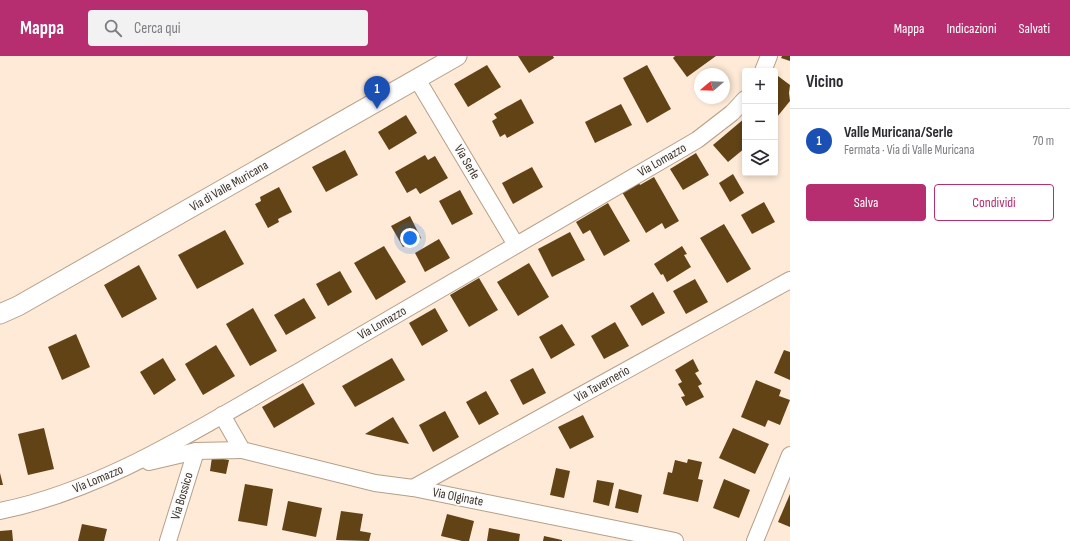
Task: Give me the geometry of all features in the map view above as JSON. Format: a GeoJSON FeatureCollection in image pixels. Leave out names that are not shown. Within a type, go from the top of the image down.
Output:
{"type":"FeatureCollection","features":[{"type":"Feature","properties":{"kind":"street","name":"Via di Valle Muricana"},"geometry":{"type":"LineString","coordinates":[[0,314],[18,306],[457,56]]}},
{"type":"Feature","properties":{"kind":"street"},"geometry":{"type":"LineString","coordinates":[[764,68],[769,56]]}},
{"type":"Feature","properties":{"kind":"street","name":"Via Serle"},"geometry":{"type":"LineString","coordinates":[[418,79],[516,245]]}},
{"type":"Feature","properties":{"kind":"street","name":"Via Lomazzo"},"geometry":{"type":"LineString","coordinates":[[0,511],[74,489],[124,468],[181,438],[697,140],[732,113],[742,102]]}},
{"type":"Feature","properties":{"kind":"street","name":"Via Tavernerio"},"geometry":{"type":"LineString","coordinates":[[413,488],[790,280]]}},
{"type":"Feature","properties":{"kind":"street"},"geometry":{"type":"LineString","coordinates":[[222,415],[242,450]]}},
{"type":"Feature","properties":{"kind":"street","name":"Via Olginate"},"geometry":{"type":"LineString","coordinates":[[124,468],[196,451],[242,450],[375,483],[413,488],[675,541]]}},
{"type":"Feature","properties":{"kind":"street","name":"Via Bossico"},"geometry":{"type":"LineString","coordinates":[[168,541],[196,451]]}},
{"type":"Feature","properties":{"kind":"street"},"geometry":{"type":"LineString","coordinates":[[755,541],[790,455]]}},
{"type":"Feature","properties":{"kind":"building"},"geometry":{"type":"Polygon","coordinates":[[[518,56],[553,56],[554,58],[529,73],[518,56]]]}},
{"type":"Feature","properties":{"kind":"building"},"geometry":{"type":"Polygon","coordinates":[[[675,56],[716,56],[699,68],[694,68],[694,72],[687,77],[673,58],[675,56]]]}},
{"type":"Feature","properties":{"kind":"building"},"geometry":{"type":"Polygon","coordinates":[[[782,56],[790,56],[790,61],[781,58],[782,56]]]}},
{"type":"Feature","properties":{"kind":"building"},"geometry":{"type":"Polygon","coordinates":[[[487,65],[501,87],[468,107],[454,84],[487,65]]]}},
{"type":"Feature","properties":{"kind":"building"},"geometry":{"type":"Polygon","coordinates":[[[647,65],[671,109],[647,123],[623,78],[647,65]]]}},
{"type":"Feature","properties":{"kind":"building"},"geometry":{"type":"Polygon","coordinates":[[[778,76],[790,85],[790,101],[778,116],[778,76]]]}},
{"type":"Feature","properties":{"kind":"building"},"geometry":{"type":"Polygon","coordinates":[[[521,99],[534,123],[507,138],[505,134],[500,137],[492,121],[497,118],[494,114],[521,99]]]}},
{"type":"Feature","properties":{"kind":"building"},"geometry":{"type":"Polygon","coordinates":[[[621,104],[632,125],[595,143],[585,122],[621,104]]]}},
{"type":"Feature","properties":{"kind":"building"},"geometry":{"type":"Polygon","coordinates":[[[406,115],[417,133],[389,150],[378,132],[406,115]]]}},
{"type":"Feature","properties":{"kind":"building"},"geometry":{"type":"Polygon","coordinates":[[[742,121],[742,150],[728,162],[713,145],[742,121]]]}},
{"type":"Feature","properties":{"kind":"building"},"geometry":{"type":"Polygon","coordinates":[[[345,150],[358,175],[326,192],[312,167],[345,150]]]}},
{"type":"Feature","properties":{"kind":"building"},"geometry":{"type":"Polygon","coordinates":[[[696,153],[709,175],[683,190],[670,169],[696,153]]]}},
{"type":"Feature","properties":{"kind":"building"},"geometry":{"type":"Polygon","coordinates":[[[425,155],[428,160],[435,156],[448,178],[420,194],[416,188],[407,193],[395,172],[425,155]]]}},
{"type":"Feature","properties":{"kind":"building"},"geometry":{"type":"Polygon","coordinates":[[[532,167],[543,187],[513,204],[502,183],[532,167]]]}},
{"type":"Feature","properties":{"kind":"building"},"geometry":{"type":"Polygon","coordinates":[[[733,174],[744,193],[730,202],[719,183],[733,174]]]}},
{"type":"Feature","properties":{"kind":"building"},"geometry":{"type":"Polygon","coordinates":[[[654,177],[679,221],[665,229],[662,223],[646,233],[622,192],[639,183],[640,185],[654,177]]]}},
{"type":"Feature","properties":{"kind":"building"},"geometry":{"type":"Polygon","coordinates":[[[279,187],[292,212],[278,219],[279,222],[268,228],[255,204],[261,201],[260,197],[279,187]]]}},
{"type":"Feature","properties":{"kind":"building"},"geometry":{"type":"Polygon","coordinates":[[[460,190],[473,214],[452,225],[439,201],[460,190]]]}},
{"type":"Feature","properties":{"kind":"building"},"geometry":{"type":"Polygon","coordinates":[[[764,202],[775,222],[752,234],[741,215],[764,202]]]}},
{"type":"Feature","properties":{"kind":"building"},"geometry":{"type":"Polygon","coordinates":[[[608,203],[630,241],[604,256],[590,230],[583,234],[576,222],[608,203]]]}},
{"type":"Feature","properties":{"kind":"building"},"geometry":{"type":"Polygon","coordinates":[[[410,216],[421,238],[403,247],[391,226],[410,216]]]}},
{"type":"Feature","properties":{"kind":"building"},"geometry":{"type":"Polygon","coordinates":[[[724,224],[751,269],[727,283],[700,238],[724,224]]]}},
{"type":"Feature","properties":{"kind":"building"},"geometry":{"type":"Polygon","coordinates":[[[225,230],[244,264],[197,289],[178,255],[225,230]]]}},
{"type":"Feature","properties":{"kind":"building"},"geometry":{"type":"Polygon","coordinates":[[[570,232],[585,260],[552,277],[538,249],[570,232]]]}},
{"type":"Feature","properties":{"kind":"building"},"geometry":{"type":"Polygon","coordinates":[[[439,239],[450,258],[425,272],[415,253],[439,239]]]}},
{"type":"Feature","properties":{"kind":"building"},"geometry":{"type":"Polygon","coordinates":[[[384,246],[406,282],[376,300],[354,263],[384,246]]]}},
{"type":"Feature","properties":{"kind":"building"},"geometry":{"type":"Polygon","coordinates":[[[682,246],[687,254],[684,255],[691,267],[667,282],[663,274],[661,275],[654,264],[682,246]]]}},
{"type":"Feature","properties":{"kind":"building"},"geometry":{"type":"Polygon","coordinates":[[[529,263],[549,297],[518,316],[497,282],[529,263]]]}},
{"type":"Feature","properties":{"kind":"building"},"geometry":{"type":"Polygon","coordinates":[[[139,265],[157,299],[122,318],[104,285],[139,265]]]}},
{"type":"Feature","properties":{"kind":"building"},"geometry":{"type":"Polygon","coordinates":[[[340,271],[352,292],[328,306],[316,284],[340,271]]]}},
{"type":"Feature","properties":{"kind":"building"},"geometry":{"type":"Polygon","coordinates":[[[479,278],[498,310],[469,327],[450,295],[479,278]]]}},
{"type":"Feature","properties":{"kind":"building"},"geometry":{"type":"Polygon","coordinates":[[[695,279],[708,302],[686,314],[673,291],[695,279]]]}},
{"type":"Feature","properties":{"kind":"building"},"geometry":{"type":"Polygon","coordinates":[[[653,292],[665,313],[642,326],[630,306],[653,292]]]}},
{"type":"Feature","properties":{"kind":"building"},"geometry":{"type":"Polygon","coordinates":[[[304,298],[316,318],[286,335],[274,315],[304,298]]]}},
{"type":"Feature","properties":{"kind":"building"},"geometry":{"type":"Polygon","coordinates":[[[253,308],[277,351],[250,366],[226,324],[253,308]]]}},
{"type":"Feature","properties":{"kind":"building"},"geometry":{"type":"Polygon","coordinates":[[[435,308],[448,331],[422,346],[409,323],[435,308]]]}},
{"type":"Feature","properties":{"kind":"building"},"geometry":{"type":"Polygon","coordinates":[[[615,322],[629,346],[604,359],[591,336],[615,322]]]}},
{"type":"Feature","properties":{"kind":"building"},"geometry":{"type":"Polygon","coordinates":[[[562,324],[575,345],[551,359],[539,337],[562,324]]]}},
{"type":"Feature","properties":{"kind":"building"},"geometry":{"type":"Polygon","coordinates":[[[76,334],[90,367],[62,380],[48,347],[76,334]]]}},
{"type":"Feature","properties":{"kind":"building"},"geometry":{"type":"Polygon","coordinates":[[[216,345],[235,376],[203,395],[185,364],[216,345]]]}},
{"type":"Feature","properties":{"kind":"building"},"geometry":{"type":"Polygon","coordinates":[[[784,350],[790,352],[790,380],[774,373],[784,350]]]}},
{"type":"Feature","properties":{"kind":"building"},"geometry":{"type":"Polygon","coordinates":[[[163,358],[176,380],[154,395],[140,372],[163,358]]]}},
{"type":"Feature","properties":{"kind":"building"},"geometry":{"type":"Polygon","coordinates":[[[392,358],[405,380],[355,407],[342,386],[392,358]]]}},
{"type":"Feature","properties":{"kind":"building"},"geometry":{"type":"Polygon","coordinates":[[[693,359],[699,371],[695,373],[702,384],[698,386],[704,397],[686,406],[681,397],[685,396],[678,384],[682,382],[675,370],[693,359]]]}},
{"type":"Feature","properties":{"kind":"building"},"geometry":{"type":"Polygon","coordinates":[[[533,368],[546,393],[523,405],[510,380],[533,368]]]}},
{"type":"Feature","properties":{"kind":"building"},"geometry":{"type":"Polygon","coordinates":[[[756,380],[781,390],[779,396],[790,400],[780,425],[768,420],[765,427],[741,417],[756,380]]]}},
{"type":"Feature","properties":{"kind":"building"},"geometry":{"type":"Polygon","coordinates":[[[303,383],[315,404],[274,428],[262,407],[303,383]]]}},
{"type":"Feature","properties":{"kind":"building"},"geometry":{"type":"Polygon","coordinates":[[[486,391],[499,414],[479,425],[466,402],[486,391]]]}},
{"type":"Feature","properties":{"kind":"building"},"geometry":{"type":"Polygon","coordinates":[[[445,411],[459,437],[433,452],[419,425],[445,411]]]}},
{"type":"Feature","properties":{"kind":"building"},"geometry":{"type":"Polygon","coordinates":[[[583,415],[594,437],[570,449],[558,427],[583,415]]]}},
{"type":"Feature","properties":{"kind":"building"},"geometry":{"type":"Polygon","coordinates":[[[393,417],[409,444],[365,434],[393,417]]]}},
{"type":"Feature","properties":{"kind":"building"},"geometry":{"type":"Polygon","coordinates":[[[44,428],[54,469],[28,475],[18,434],[44,428]]]}},
{"type":"Feature","properties":{"kind":"building"},"geometry":{"type":"Polygon","coordinates":[[[733,428],[769,444],[755,474],[719,458],[733,428]]]}},
{"type":"Feature","properties":{"kind":"building"},"geometry":{"type":"Polygon","coordinates":[[[212,457],[229,460],[226,474],[210,471],[212,457]]]}},
{"type":"Feature","properties":{"kind":"building"},"geometry":{"type":"Polygon","coordinates":[[[688,459],[702,462],[698,479],[703,480],[698,502],[663,494],[668,472],[672,473],[675,460],[687,463],[688,459]]]}},
{"type":"Feature","properties":{"kind":"building"},"geometry":{"type":"Polygon","coordinates":[[[556,468],[570,471],[564,498],[550,495],[556,468]]]}},
{"type":"Feature","properties":{"kind":"building"},"geometry":{"type":"Polygon","coordinates":[[[0,473],[3,485],[0,485],[0,473]]]}},
{"type":"Feature","properties":{"kind":"building"},"geometry":{"type":"Polygon","coordinates":[[[724,479],[750,490],[739,518],[713,508],[724,479]]]}},
{"type":"Feature","properties":{"kind":"building"},"geometry":{"type":"Polygon","coordinates":[[[597,480],[614,483],[609,506],[593,502],[597,480]]]}},
{"type":"Feature","properties":{"kind":"building"},"geometry":{"type":"Polygon","coordinates":[[[245,484],[273,489],[267,526],[238,521],[245,484]]]}},
{"type":"Feature","properties":{"kind":"building"},"geometry":{"type":"Polygon","coordinates":[[[619,489],[642,495],[638,513],[615,508],[619,489]]]}},
{"type":"Feature","properties":{"kind":"building"},"geometry":{"type":"Polygon","coordinates":[[[790,494],[790,527],[778,522],[790,494]]]}},
{"type":"Feature","properties":{"kind":"building"},"geometry":{"type":"Polygon","coordinates":[[[288,501],[322,508],[316,537],[282,530],[288,501]]]}},
{"type":"Feature","properties":{"kind":"building"},"geometry":{"type":"Polygon","coordinates":[[[341,511],[363,514],[360,531],[371,533],[369,541],[336,540],[341,511]]]}},
{"type":"Feature","properties":{"kind":"building"},"geometry":{"type":"Polygon","coordinates":[[[447,514],[474,521],[469,541],[462,541],[441,536],[447,514]]]}},
{"type":"Feature","properties":{"kind":"building"},"geometry":{"type":"Polygon","coordinates":[[[82,524],[107,529],[104,541],[78,541],[82,524]]]}},
{"type":"Feature","properties":{"kind":"building"},"geometry":{"type":"Polygon","coordinates":[[[489,528],[520,534],[519,541],[487,541],[489,528]]]}},
{"type":"Feature","properties":{"kind":"building"},"geometry":{"type":"Polygon","coordinates":[[[12,530],[13,541],[0,541],[0,531],[12,530]]]}},
{"type":"Feature","properties":{"kind":"building"},"geometry":{"type":"Polygon","coordinates":[[[544,536],[562,540],[562,541],[543,541],[544,536]]]}},
{"type":"Feature","properties":{"kind":"place","name":"Valle Muricana/Serle"},"geometry":{"type":"Point","coordinates":[377,109]}}]}
